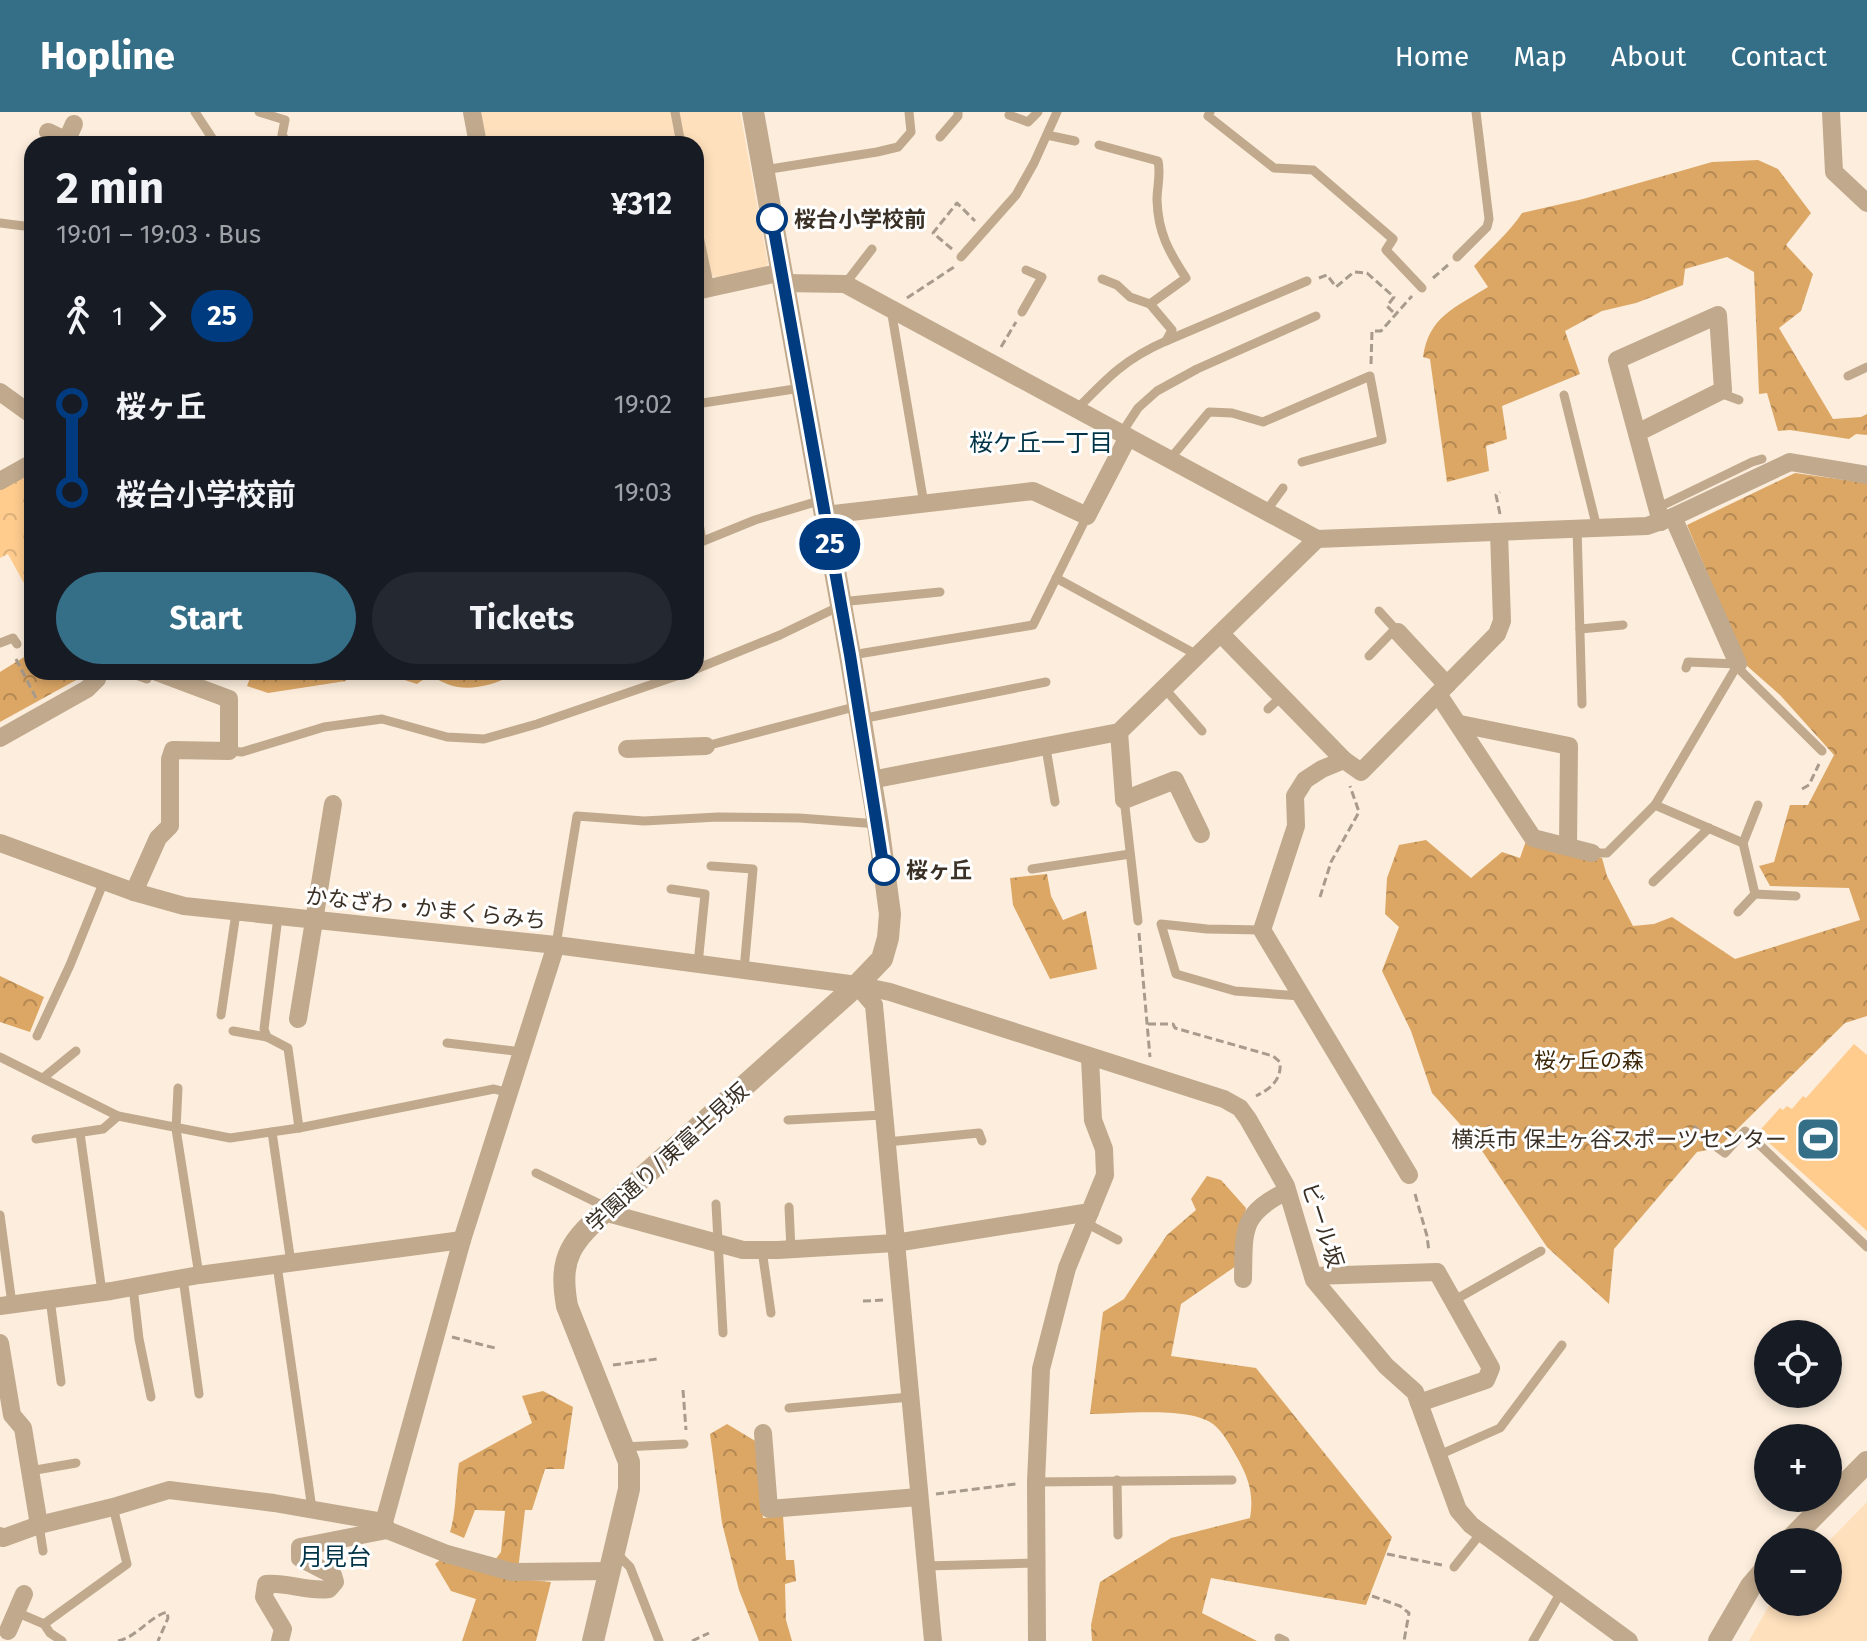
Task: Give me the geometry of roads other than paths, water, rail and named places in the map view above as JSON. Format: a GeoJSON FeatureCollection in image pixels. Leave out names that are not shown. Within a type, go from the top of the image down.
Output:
{"type":"FeatureCollection","features":[{"type":"Feature","properties":{"kind":"street"},"geometry":{"type":"LineString","coordinates":[[472,112],[476,136]]}},
{"type":"Feature","properties":{"kind":"street","name":"学園通り/東富士見坂"},"geometry":{"type":"LineString","coordinates":[[593,1641],[629,1489],[629,1462],[567,1306],[562,1279],[567,1258],[575,1241],[606,1210],[857,985],[882,959],[888,938],[890,914],[871,780],[753,112]]}},
{"type":"Feature","properties":{"kind":"street"},"geometry":{"type":"LineString","coordinates":[[1831,112],[1834,172],[1867,203]]}},
{"type":"Feature","properties":{"kind":"street"},"geometry":{"type":"LineString","coordinates":[[48,132],[69,136]]}},
{"type":"Feature","properties":{"kind":"street"},"geometry":{"type":"LineString","coordinates":[[704,289],[782,278],[845,284],[1317,539],[1647,526],[1790,462],[1867,475]]}},
{"type":"Feature","properties":{"kind":"street"},"geometry":{"type":"LineString","coordinates":[[1637,433],[1723,390],[1718,315],[1617,360],[1637,433],[1664,516],[1738,664]]}},
{"type":"Feature","properties":{"kind":"street"},"geometry":{"type":"LineString","coordinates":[[0,392],[24,409]]}},
{"type":"Feature","properties":{"kind":"street"},"geometry":{"type":"LineString","coordinates":[[823,508],[924,504],[1033,491],[1087,516],[1125,435]]}},
{"type":"Feature","properties":{"kind":"street"},"geometry":{"type":"LineString","coordinates":[[0,481],[24,468]]}},
{"type":"Feature","properties":{"kind":"street"},"geometry":{"type":"LineString","coordinates":[[1221,634],[1275,703],[1343,764],[1361,772],[1497,634],[1502,621],[1501,532]]}},
{"type":"Feature","properties":{"kind":"street"},"geometry":{"type":"LineString","coordinates":[[871,780],[1119,732],[1317,539]]}},
{"type":"Feature","properties":{"kind":"street"},"geometry":{"type":"LineString","coordinates":[[1396,630],[1442,689],[1507,802],[1533,838],[1592,853]]}},
{"type":"Feature","properties":{"kind":"street"},"geometry":{"type":"LineString","coordinates":[[0,738],[87,689],[96,680]]}},
{"type":"Feature","properties":{"kind":"street"},"geometry":{"type":"LineString","coordinates":[[134,892],[158,838],[170,826],[170,759],[173,750],[229,751],[229,699],[165,680]]}},
{"type":"Feature","properties":{"kind":"street"},"geometry":{"type":"LineString","coordinates":[[1460,724],[1569,746],[1568,847]]}},
{"type":"Feature","properties":{"kind":"street"},"geometry":{"type":"LineString","coordinates":[[1119,732],[1124,799],[1175,780],[1200,811],[1201,834]]}},
{"type":"Feature","properties":{"kind":"street"},"geometry":{"type":"LineString","coordinates":[[627,749],[706,746]]}},
{"type":"Feature","properties":{"kind":"street"},"geometry":{"type":"LineString","coordinates":[[1343,764],[1305,780],[1295,796],[1296,826],[1262,930],[1409,1175]]}},
{"type":"Feature","properties":{"kind":"street"},"geometry":{"type":"LineString","coordinates":[[298,1019],[333,804]]}},
{"type":"Feature","properties":{"kind":"street","name":"かなざわ・かまくらみち"},"geometry":{"type":"LineString","coordinates":[[0,843],[134,892],[184,906],[556,945],[857,985]]}},
{"type":"Feature","properties":{"kind":"street"},"geometry":{"type":"LineString","coordinates":[[386,1526],[462,1240],[556,945]]}},
{"type":"Feature","properties":{"kind":"street"},"geometry":{"type":"LineString","coordinates":[[857,985],[874,1005],[933,1641]]}},
{"type":"Feature","properties":{"kind":"street","name":"ビール坂"},"geometry":{"type":"LineString","coordinates":[[857,985],[890,992],[1224,1099],[1240,1108],[1255,1129],[1287,1191],[1313,1276],[1386,1366],[1415,1392],[1458,1510],[1481,1533],[1629,1641]]}},
{"type":"Feature","properties":{"kind":"street"},"geometry":{"type":"LineString","coordinates":[[1037,1641],[1036,1482],[1041,1369],[1067,1268],[1105,1175],[1104,1149],[1093,1120],[1090,1058]]}},
{"type":"Feature","properties":{"kind":"street"},"geometry":{"type":"LineString","coordinates":[[1243,1279],[1244,1242],[1250,1216],[1262,1203],[1287,1191]]}},
{"type":"Feature","properties":{"kind":"street"},"geometry":{"type":"LineString","coordinates":[[606,1210],[743,1250],[895,1243],[1088,1218]]}},
{"type":"Feature","properties":{"kind":"street"},"geometry":{"type":"LineString","coordinates":[[6,1305],[191,1276],[462,1240]]}},
{"type":"Feature","properties":{"kind":"street"},"geometry":{"type":"LineString","coordinates":[[1313,1276],[1430,1265],[1437,1272],[1491,1368],[1486,1380],[1419,1403]]}},
{"type":"Feature","properties":{"kind":"street"},"geometry":{"type":"LineString","coordinates":[[0,1343],[12,1415],[23,1428],[39,1525]]}},
{"type":"Feature","properties":{"kind":"street"},"geometry":{"type":"LineString","coordinates":[[763,1433],[769,1509],[919,1497]]}},
{"type":"Feature","properties":{"kind":"street"},"geometry":{"type":"LineString","coordinates":[[1802,1528],[1867,1462]]}},
{"type":"Feature","properties":{"kind":"street"},"geometry":{"type":"LineString","coordinates":[[0,1536],[3,1538],[39,1525],[169,1490],[312,1509],[386,1526],[447,1554],[512,1572],[613,1561]]}},
{"type":"Feature","properties":{"kind":"street"},"geometry":{"type":"LineString","coordinates":[[282,1640],[283,1629],[264,1597],[266,1584],[278,1583],[313,1591],[329,1589],[335,1582],[333,1575],[300,1558],[300,1547],[386,1526]]}},
{"type":"Feature","properties":{"kind":"street"},"geometry":{"type":"LineString","coordinates":[[1719,1641],[1754,1582]]}},
{"type":"Feature","properties":{"kind":"street"},"geometry":{"type":"LineString","coordinates":[[8,1631],[24,1594]]}},
{"type":"Feature","properties":{"kind":"lane"},"geometry":{"type":"LineString","coordinates":[[195,112],[211,136]]}},
{"type":"Feature","properties":{"kind":"lane"},"geometry":{"type":"LineString","coordinates":[[259,112],[285,120],[283,136]]}},
{"type":"Feature","properties":{"kind":"lane"},"geometry":{"type":"LineString","coordinates":[[675,112],[680,136]]}},
{"type":"Feature","properties":{"kind":"lane"},"geometry":{"type":"LineString","coordinates":[[763,170],[898,147],[911,132],[909,112]]}},
{"type":"Feature","properties":{"kind":"lane"},"geometry":{"type":"LineString","coordinates":[[940,137],[958,112]]}},
{"type":"Feature","properties":{"kind":"lane"},"geometry":{"type":"LineString","coordinates":[[1009,115],[1028,122],[1038,112]]}},
{"type":"Feature","properties":{"kind":"lane"},"geometry":{"type":"LineString","coordinates":[[961,257],[1016,195],[1057,112]]}},
{"type":"Feature","properties":{"kind":"lane"},"geometry":{"type":"LineString","coordinates":[[1210,112],[1208,116],[1274,168],[1313,170],[1393,239],[1386,250],[1422,288]]}},
{"type":"Feature","properties":{"kind":"lane"},"geometry":{"type":"LineString","coordinates":[[1457,257],[1487,227],[1489,219],[1476,112]]}},
{"type":"Feature","properties":{"kind":"lane"},"geometry":{"type":"LineString","coordinates":[[1047,135],[1075,141]]}},
{"type":"Feature","properties":{"kind":"lane"},"geometry":{"type":"LineString","coordinates":[[1099,145],[1158,161],[1157,202],[1164,244],[1186,278],[1150,304]]}},
{"type":"Feature","properties":{"kind":"lane"},"geometry":{"type":"LineString","coordinates":[[0,223],[24,226]]}},
{"type":"Feature","properties":{"kind":"lane"},"geometry":{"type":"LineString","coordinates":[[845,284],[872,249]]}},
{"type":"Feature","properties":{"kind":"lane"},"geometry":{"type":"LineString","coordinates":[[1022,312],[1042,277],[1026,270]]}},
{"type":"Feature","properties":{"kind":"lane"},"geometry":{"type":"LineString","coordinates":[[1102,279],[1117,285],[1130,297],[1150,304],[1172,330],[1166,341]]}},
{"type":"Feature","properties":{"kind":"lane"},"geometry":{"type":"LineString","coordinates":[[1077,409],[1107,378],[1137,354],[1307,281]]}},
{"type":"Feature","properties":{"kind":"lane"},"geometry":{"type":"LineString","coordinates":[[891,309],[924,504]]}},
{"type":"Feature","properties":{"kind":"lane"},"geometry":{"type":"LineString","coordinates":[[1125,435],[1138,408],[1157,391],[1197,369],[1316,316]]}},
{"type":"Feature","properties":{"kind":"lane"},"geometry":{"type":"LineString","coordinates":[[1848,376],[1867,367]]}},
{"type":"Feature","properties":{"kind":"lane"},"geometry":{"type":"LineString","coordinates":[[1170,459],[1209,412],[1232,413],[1263,422],[1370,376],[1382,440],[1302,462]]}},
{"type":"Feature","properties":{"kind":"lane"},"geometry":{"type":"LineString","coordinates":[[704,403],[801,388]]}},
{"type":"Feature","properties":{"kind":"lane"},"geometry":{"type":"LineString","coordinates":[[1719,392],[1739,400]]}},
{"type":"Feature","properties":{"kind":"lane"},"geometry":{"type":"LineString","coordinates":[[1564,395],[1597,528]]}},
{"type":"Feature","properties":{"kind":"lane"},"geometry":{"type":"LineString","coordinates":[[1664,516],[1762,459]]}},
{"type":"Feature","properties":{"kind":"lane"},"geometry":{"type":"LineString","coordinates":[[1267,510],[1283,488]]}},
{"type":"Feature","properties":{"kind":"lane"},"geometry":{"type":"LineString","coordinates":[[704,541],[755,520],[823,508]]}},
{"type":"Feature","properties":{"kind":"lane"},"geometry":{"type":"LineString","coordinates":[[850,655],[1033,625],[1087,516]]}},
{"type":"Feature","properties":{"kind":"lane"},"geometry":{"type":"LineString","coordinates":[[1577,528],[1582,704]]}},
{"type":"Feature","properties":{"kind":"lane"},"geometry":{"type":"LineString","coordinates":[[1056,578],[1199,656]]}},
{"type":"Feature","properties":{"kind":"lane"},"geometry":{"type":"LineString","coordinates":[[704,666],[780,635],[840,604],[940,592]]}},
{"type":"Feature","properties":{"kind":"lane"},"geometry":{"type":"LineString","coordinates":[[1369,656],[1396,630],[1379,611]]}},
{"type":"Feature","properties":{"kind":"lane"},"geometry":{"type":"LineString","coordinates":[[1580,629],[1623,625]]}},
{"type":"Feature","properties":{"kind":"lane"},"geometry":{"type":"LineString","coordinates":[[0,643],[13,638],[17,644]]}},
{"type":"Feature","properties":{"kind":"lane"},"geometry":{"type":"LineString","coordinates":[[1686,668],[1688,662],[1738,664]]}},
{"type":"Feature","properties":{"kind":"lane"},"geometry":{"type":"LineString","coordinates":[[1738,664],[1740,670],[1774,700],[1822,751]]}},
{"type":"Feature","properties":{"kind":"lane"},"geometry":{"type":"LineString","coordinates":[[1592,853],[1607,853],[1655,805],[1738,664]]}},
{"type":"Feature","properties":{"kind":"lane"},"geometry":{"type":"LineString","coordinates":[[229,751],[242,752],[324,727],[382,719],[447,737],[484,739],[665,680]]}},
{"type":"Feature","properties":{"kind":"lane"},"geometry":{"type":"LineString","coordinates":[[706,746],[859,712],[1046,682]]}},
{"type":"Feature","properties":{"kind":"lane"},"geometry":{"type":"LineString","coordinates":[[1165,689],[1202,731]]}},
{"type":"Feature","properties":{"kind":"lane"},"geometry":{"type":"LineString","coordinates":[[1046,748],[1055,802]]}},
{"type":"Feature","properties":{"kind":"lane"},"geometry":{"type":"LineString","coordinates":[[1124,799],[1138,921]]}},
{"type":"Feature","properties":{"kind":"lane"},"geometry":{"type":"LineString","coordinates":[[1655,805],[1743,843]]}},
{"type":"Feature","properties":{"kind":"lane"},"geometry":{"type":"LineString","coordinates":[[1755,894],[1743,843],[1758,805]]}},
{"type":"Feature","properties":{"kind":"lane"},"geometry":{"type":"LineString","coordinates":[[556,945],[577,816],[644,821],[718,817],[799,818],[878,824]]}},
{"type":"Feature","properties":{"kind":"lane"},"geometry":{"type":"LineString","coordinates":[[1653,882],[1709,828]]}},
{"type":"Feature","properties":{"kind":"lane"},"geometry":{"type":"LineString","coordinates":[[1032,869],[1130,854]]}},
{"type":"Feature","properties":{"kind":"lane"},"geometry":{"type":"LineString","coordinates":[[711,866],[753,869],[744,970]]}},
{"type":"Feature","properties":{"kind":"lane"},"geometry":{"type":"LineString","coordinates":[[37,1036],[104,881]]}},
{"type":"Feature","properties":{"kind":"lane"},"geometry":{"type":"LineString","coordinates":[[671,889],[705,894],[698,964]]}},
{"type":"Feature","properties":{"kind":"lane"},"geometry":{"type":"LineString","coordinates":[[1738,912],[1755,894],[1796,896]]}},
{"type":"Feature","properties":{"kind":"lane"},"geometry":{"type":"LineString","coordinates":[[221,1015],[236,913]]}},
{"type":"Feature","properties":{"kind":"lane"},"geometry":{"type":"LineString","coordinates":[[267,1037],[264,1029],[278,917]]}},
{"type":"Feature","properties":{"kind":"lane"},"geometry":{"type":"LineString","coordinates":[[1262,930],[1161,924],[1176,974],[1235,991],[1301,996]]}},
{"type":"Feature","properties":{"kind":"lane"},"geometry":{"type":"LineString","coordinates":[[233,1031],[267,1037],[288,1048],[299,1128]]}},
{"type":"Feature","properties":{"kind":"lane"},"geometry":{"type":"LineString","coordinates":[[447,1043],[522,1052]]}},
{"type":"Feature","properties":{"kind":"lane"},"geometry":{"type":"LineString","coordinates":[[43,1078],[76,1051]]}},
{"type":"Feature","properties":{"kind":"lane"},"geometry":{"type":"LineString","coordinates":[[0,1057],[118,1116],[230,1138],[299,1128],[494,1089],[509,1093]]}},
{"type":"Feature","properties":{"kind":"lane"},"geometry":{"type":"LineString","coordinates":[[178,1088],[176,1129],[199,1394]]}},
{"type":"Feature","properties":{"kind":"lane"},"geometry":{"type":"LineString","coordinates":[[788,1120],[883,1115]]}},
{"type":"Feature","properties":{"kind":"lane"},"geometry":{"type":"LineString","coordinates":[[36,1139],[103,1129],[118,1116]]}},
{"type":"Feature","properties":{"kind":"lane"},"geometry":{"type":"LineString","coordinates":[[1718,1148],[1725,1153],[1745,1131],[1867,1247]]}},
{"type":"Feature","properties":{"kind":"lane"},"geometry":{"type":"LineString","coordinates":[[272,1132],[312,1509]]}},
{"type":"Feature","properties":{"kind":"lane"},"geometry":{"type":"LineString","coordinates":[[80,1133],[102,1292]]}},
{"type":"Feature","properties":{"kind":"lane"},"geometry":{"type":"LineString","coordinates":[[885,1142],[979,1133],[982,1141]]}},
{"type":"Feature","properties":{"kind":"lane"},"geometry":{"type":"LineString","coordinates":[[536,1173],[606,1210]]}},
{"type":"Feature","properties":{"kind":"lane"},"geometry":{"type":"LineString","coordinates":[[716,1204],[723,1333]]}},
{"type":"Feature","properties":{"kind":"lane"},"geometry":{"type":"LineString","coordinates":[[789,1207],[791,1250]]}},
{"type":"Feature","properties":{"kind":"lane"},"geometry":{"type":"LineString","coordinates":[[0,1215],[6,1305]]}},
{"type":"Feature","properties":{"kind":"lane"},"geometry":{"type":"LineString","coordinates":[[1088,1218],[1118,1240]]}},
{"type":"Feature","properties":{"kind":"lane"},"geometry":{"type":"LineString","coordinates":[[762,1250],[771,1313]]}},
{"type":"Feature","properties":{"kind":"lane"},"geometry":{"type":"LineString","coordinates":[[1453,1301],[1541,1251]]}},
{"type":"Feature","properties":{"kind":"lane"},"geometry":{"type":"LineString","coordinates":[[133,1287],[139,1339],[151,1397]]}},
{"type":"Feature","properties":{"kind":"lane"},"geometry":{"type":"LineString","coordinates":[[50,1299],[61,1382]]}},
{"type":"Feature","properties":{"kind":"lane"},"geometry":{"type":"LineString","coordinates":[[1439,1455],[1500,1428],[1562,1345]]}},
{"type":"Feature","properties":{"kind":"lane"},"geometry":{"type":"LineString","coordinates":[[789,1408],[910,1397]]}},
{"type":"Feature","properties":{"kind":"lane"},"geometry":{"type":"LineString","coordinates":[[623,1447],[684,1444]]}},
{"type":"Feature","properties":{"kind":"lane"},"geometry":{"type":"LineString","coordinates":[[30,1471],[76,1463]]}},
{"type":"Feature","properties":{"kind":"lane"},"geometry":{"type":"LineString","coordinates":[[1117,1480],[1118,1535]]}},
{"type":"Feature","properties":{"kind":"lane"},"geometry":{"type":"LineString","coordinates":[[1036,1482],[1232,1480]]}},
{"type":"Feature","properties":{"kind":"lane"},"geometry":{"type":"LineString","coordinates":[[44,1624],[127,1564],[113,1507]]}},
{"type":"Feature","properties":{"kind":"lane"},"geometry":{"type":"LineString","coordinates":[[39,1525],[43,1551]]}},
{"type":"Feature","properties":{"kind":"lane"},"geometry":{"type":"LineString","coordinates":[[1454,1567],[1481,1533]]}},
{"type":"Feature","properties":{"kind":"lane"},"geometry":{"type":"LineString","coordinates":[[613,1561],[630,1567],[659,1641]]}},
{"type":"Feature","properties":{"kind":"lane"},"geometry":{"type":"LineString","coordinates":[[926,1566],[1036,1563]]}},
{"type":"Feature","properties":{"kind":"lane"},"geometry":{"type":"LineString","coordinates":[[1533,1641],[1561,1592]]}},
{"type":"Feature","properties":{"kind":"lane"},"geometry":{"type":"LineString","coordinates":[[16,1612],[44,1624],[50,1633],[62,1641]]}},
{"type":"Feature","properties":{"kind":"place","name":"桜台小学校前"},"geometry":{"type":"Point","coordinates":[772,219]}},
{"type":"Feature","properties":{"kind":"place","name":"桜ヶ丘"},"geometry":{"type":"Point","coordinates":[884,870]}},
{"type":"Feature","properties":{"kind":"place","name":"横浜市 保土ヶ谷スポーツセンター"},"geometry":{"type":"Point","coordinates":[1818,1139]}},
{"type":"Feature","properties":{"kind":"district","name":"桜ケ丘一丁目"},"geometry":{"type":"Point","coordinates":[1041,443]}},
{"type":"Feature","properties":{"kind":"district","name":"月見台"},"geometry":{"type":"Point","coordinates":[335,1557]}},
{"type":"Feature","properties":{"kind":"park label","name":"桜ヶ丘の森"},"geometry":{"type":"Point","coordinates":[1589,1060]}}]}
